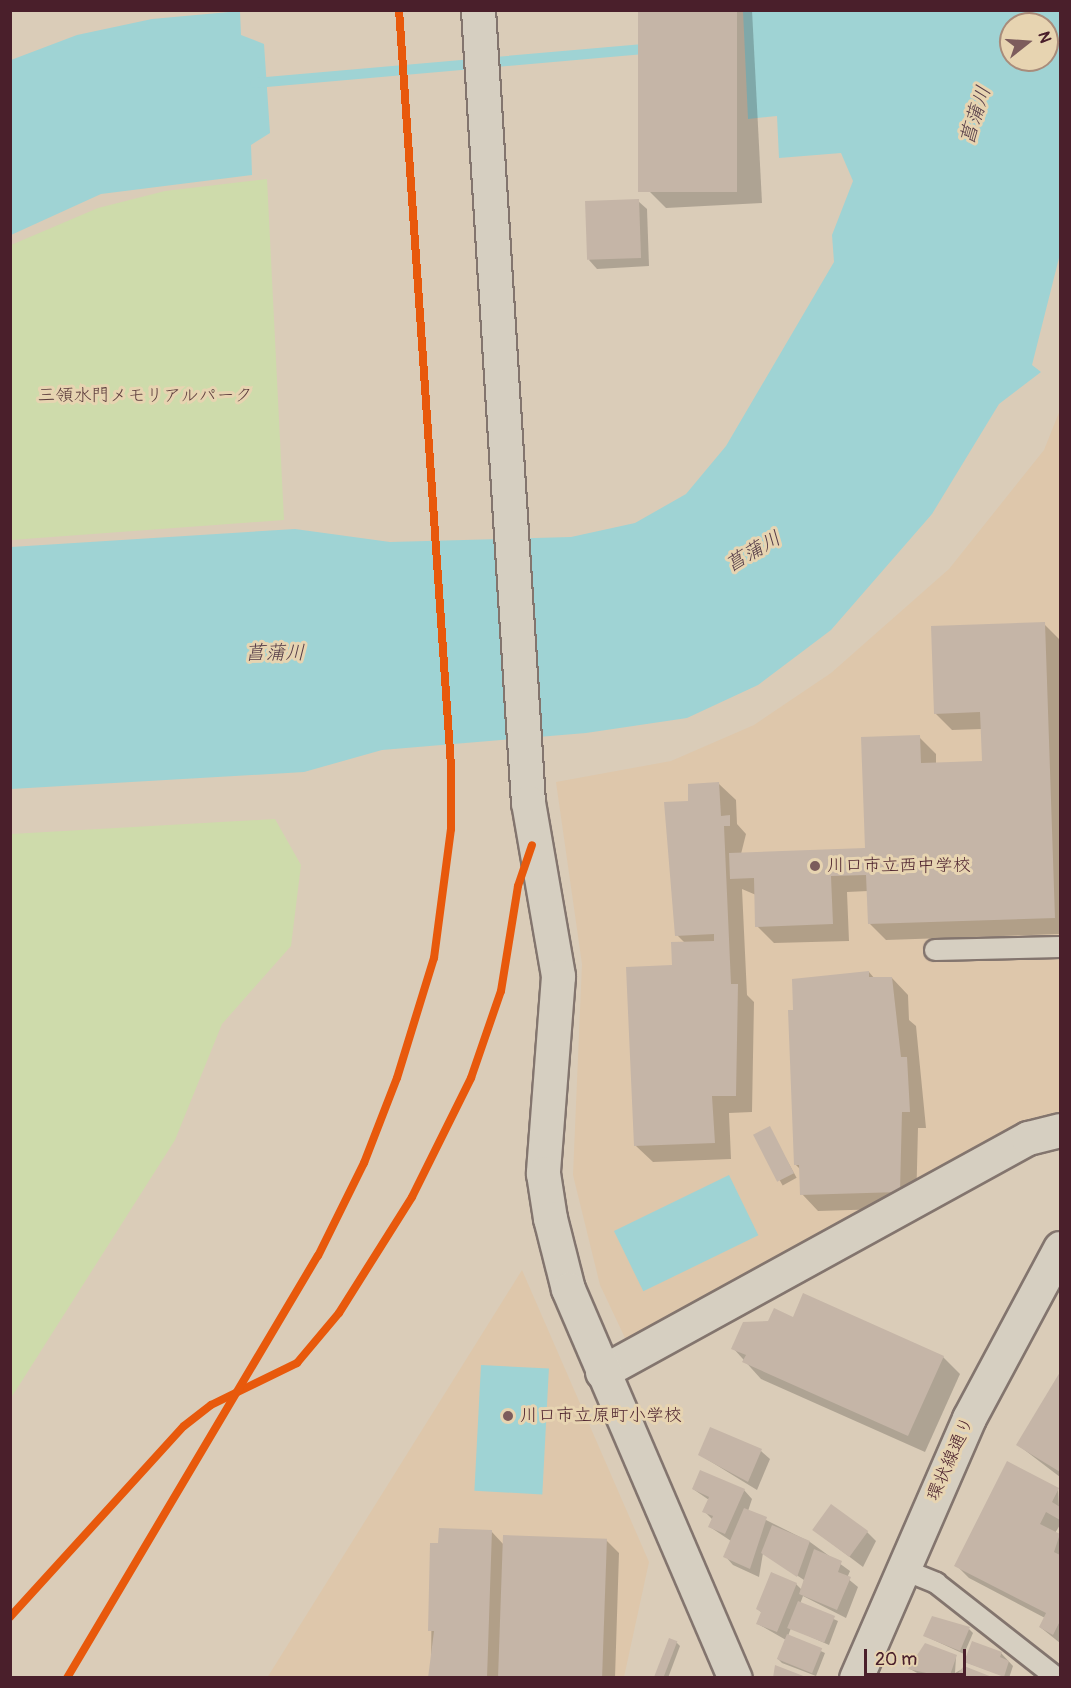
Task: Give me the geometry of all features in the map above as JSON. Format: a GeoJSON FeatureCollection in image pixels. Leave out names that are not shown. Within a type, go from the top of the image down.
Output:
{"type":"FeatureCollection","features":[{"type":"Feature","properties":{"kind":"street"},"geometry":{"type":"LineString","coordinates":[[478,10],[509,462],[528,802],[558,975],[543,1173],[568,1289],[735,1677]]}},
{"type":"Feature","properties":{"kind":"street"},"geometry":{"type":"LineString","coordinates":[[602,1372],[1028,1138],[1060,1130]]}},
{"type":"Feature","properties":{"kind":"street","name":"環状線通り"},"geometry":{"type":"LineString","coordinates":[[856,1677],[969,1419],[1060,1248]]}},
{"type":"Feature","properties":{"kind":"lane"},"geometry":{"type":"LineString","coordinates":[[935,950],[1060,947]]}},
{"type":"Feature","properties":{"kind":"lane"},"geometry":{"type":"LineString","coordinates":[[902,1569],[936,1583],[1057,1677]]}},
{"type":"Feature","properties":{"kind":"shaded area","name":"川口市立西中学校"},"geometry":{"type":"Polygon","coordinates":[[[1060,410],[1060,1115],[626,1340],[600,1285],[573,1175],[582,964],[556,782],[671,761],[754,725],[831,673],[949,569],[1044,450],[1060,410]]]}},
{"type":"Feature","properties":{"kind":"shaded area","name":"川口市立原町小学校"},"geometry":{"type":"Polygon","coordinates":[[[522,1270],[649,1562],[624,1677],[267,1678],[522,1270]]]}},
{"type":"Feature","properties":{"kind":"green space","name":"三領水門メモリアルパーク"},"geometry":{"type":"Polygon","coordinates":[[[267,179],[284,520],[11,540],[11,245],[98,208],[165,191],[267,179]]]}},
{"type":"Feature","properties":{"kind":"green space"},"geometry":{"type":"Polygon","coordinates":[[[275,819],[301,865],[291,946],[222,1024],[175,1140],[11,1398],[11,834],[275,819]]]}},
{"type":"Feature","properties":{"kind":"water"},"geometry":{"type":"Polygon","coordinates":[[[240,11],[241,35],[264,44],[270,133],[251,145],[252,175],[101,194],[11,235],[11,60],[77,35],[152,19],[240,11]]]}},
{"type":"Feature","properties":{"kind":"water","name":"菖蒲川"},"geometry":{"type":"Polygon","coordinates":[[[743,11],[1060,11],[1060,254],[1032,365],[1041,372],[999,404],[932,514],[831,630],[758,685],[687,718],[586,733],[382,750],[304,772],[11,789],[11,547],[295,529],[390,542],[571,537],[635,523],[686,494],[726,446],[834,262],[832,235],[853,181],[841,153],[779,158],[777,116],[748,119],[743,11]]]}},
{"type":"Feature","properties":{"kind":"water"},"geometry":{"type":"Polygon","coordinates":[[[729,1175],[758,1235],[643,1291],[614,1231],[729,1175]]]}},
{"type":"Feature","properties":{"kind":"water"},"geometry":{"type":"Polygon","coordinates":[[[481,1365],[549,1369],[542,1494],[474,1491],[481,1365]]]}},
{"type":"Feature","properties":{"kind":"building"},"geometry":{"type":"Polygon","coordinates":[[[638,10],[737,10],[737,192],[638,192],[638,10]]]}},
{"type":"Feature","properties":{"kind":"building"},"geometry":{"type":"Polygon","coordinates":[[[639,199],[641,258],[587,260],[585,201],[639,199]]]}},
{"type":"Feature","properties":{"kind":"building"},"geometry":{"type":"Polygon","coordinates":[[[1045,622],[1055,918],[868,924],[866,875],[831,876],[833,924],[755,927],[754,878],[730,879],[729,853],[865,848],[861,737],[920,735],[921,763],[982,761],[980,712],[934,714],[931,626],[1045,622]]]}},
{"type":"Feature","properties":{"kind":"building"},"geometry":{"type":"Polygon","coordinates":[[[719,782],[721,816],[730,815],[730,826],[724,826],[731,984],[738,984],[736,1096],[712,1096],[715,1143],[634,1146],[626,967],[672,965],[671,942],[714,941],[714,934],[675,936],[664,802],[688,801],[688,784],[719,782]]]}},
{"type":"Feature","properties":{"kind":"building"},"geometry":{"type":"Polygon","coordinates":[[[869,971],[869,977],[892,977],[901,1057],[907,1057],[910,1112],[902,1112],[900,1192],[800,1195],[799,1165],[794,1165],[788,1010],[793,1010],[792,979],[869,971]]]}},
{"type":"Feature","properties":{"kind":"building"},"geometry":{"type":"Polygon","coordinates":[[[770,1126],[794,1173],[777,1182],[753,1135],[770,1126]]]}},
{"type":"Feature","properties":{"kind":"building"},"geometry":{"type":"Polygon","coordinates":[[[803,1293],[944,1356],[908,1436],[742,1362],[746,1355],[731,1349],[743,1322],[768,1321],[774,1308],[793,1317],[803,1293]]]}},
{"type":"Feature","properties":{"kind":"building"},"geometry":{"type":"Polygon","coordinates":[[[1060,1372],[1060,1472],[1016,1445],[1060,1372]]]}},
{"type":"Feature","properties":{"kind":"building"},"geometry":{"type":"Polygon","coordinates":[[[710,1427],[762,1449],[748,1482],[698,1455],[710,1427]]]}},
{"type":"Feature","properties":{"kind":"building"},"geometry":{"type":"Polygon","coordinates":[[[1007,1461],[1059,1488],[1052,1502],[1060,1507],[1060,1520],[1046,1512],[1040,1524],[1060,1534],[1054,1552],[1060,1555],[1060,1621],[1053,1635],[1039,1627],[1046,1613],[954,1566],[1007,1461]]]}},
{"type":"Feature","properties":{"kind":"building"},"geometry":{"type":"Polygon","coordinates":[[[700,1470],[745,1489],[725,1534],[708,1527],[713,1516],[702,1512],[709,1497],[692,1489],[700,1470]]]}},
{"type":"Feature","properties":{"kind":"building"},"geometry":{"type":"Polygon","coordinates":[[[831,1504],[868,1531],[849,1557],[812,1530],[831,1504]]]}},
{"type":"Feature","properties":{"kind":"building"},"geometry":{"type":"Polygon","coordinates":[[[744,1508],[767,1517],[750,1569],[723,1557],[744,1508]]]}},
{"type":"Feature","properties":{"kind":"building"},"geometry":{"type":"Polygon","coordinates":[[[772,1525],[810,1541],[797,1577],[761,1553],[772,1525]]]}},
{"type":"Feature","properties":{"kind":"building"},"geometry":{"type":"Polygon","coordinates":[[[439,1528],[492,1530],[487,1678],[428,1678],[434,1631],[428,1631],[430,1543],[438,1543],[439,1528]]]}},
{"type":"Feature","properties":{"kind":"building"},"geometry":{"type":"Polygon","coordinates":[[[503,1535],[607,1539],[602,1678],[498,1678],[503,1535]]]}},
{"type":"Feature","properties":{"kind":"building"},"geometry":{"type":"Polygon","coordinates":[[[814,1549],[842,1561],[838,1572],[851,1577],[837,1610],[799,1594],[814,1549]]]}},
{"type":"Feature","properties":{"kind":"building"},"geometry":{"type":"Polygon","coordinates":[[[771,1572],[797,1583],[777,1632],[756,1624],[761,1612],[756,1609],[771,1572]]]}},
{"type":"Feature","properties":{"kind":"building"},"geometry":{"type":"Polygon","coordinates":[[[798,1601],[835,1616],[824,1643],[787,1628],[798,1601]]]}},
{"type":"Feature","properties":{"kind":"building"},"geometry":{"type":"Polygon","coordinates":[[[932,1616],[970,1627],[960,1651],[923,1636],[932,1616]]]}},
{"type":"Feature","properties":{"kind":"building"},"geometry":{"type":"Polygon","coordinates":[[[787,1634],[822,1648],[812,1673],[777,1659],[787,1634]]]}},
{"type":"Feature","properties":{"kind":"building"},"geometry":{"type":"Polygon","coordinates":[[[669,1638],[677,1641],[663,1678],[654,1678],[669,1638]]]}},
{"type":"Feature","properties":{"kind":"building"},"geometry":{"type":"Polygon","coordinates":[[[972,1641],[1002,1652],[1000,1657],[1009,1661],[1004,1677],[964,1662],[972,1641]]]}},
{"type":"Feature","properties":{"kind":"building"},"geometry":{"type":"Polygon","coordinates":[[[925,1643],[957,1655],[949,1678],[908,1669],[925,1643]]]}},
{"type":"Feature","properties":{"kind":"building"},"geometry":{"type":"Polygon","coordinates":[[[775,1665],[806,1677],[806,1678],[773,1678],[775,1665]]]}},
{"type":"Feature","properties":{"kind":"building"},"geometry":{"type":"Polygon","coordinates":[[[964,1666],[992,1677],[992,1678],[954,1678],[964,1666]]]}},
{"type":"Feature","properties":{"kind":"waterway"},"geometry":{"type":"LineString","coordinates":[[255,83],[652,48]]}},
{"type":"Feature","properties":{"kind":"cycle path"},"geometry":{"type":"LineString","coordinates":[[67,1678],[318,1256],[364,1163],[397,1078],[434,958],[451,829],[451,766],[399,10]]}},
{"type":"Feature","properties":{"kind":"cycle path"},"geometry":{"type":"LineString","coordinates":[[10,1617],[184,1426],[211,1405],[297,1363],[339,1313],[412,1197],[471,1078],[501,991],[518,886],[532,845]]}},
{"type":"Feature","properties":{"kind":"place","name":"川口市立西中学校"},"geometry":{"type":"Point","coordinates":[815,866]}},
{"type":"Feature","properties":{"kind":"place","name":"川口市立原町小学校"},"geometry":{"type":"Point","coordinates":[508,1416]}}]}
